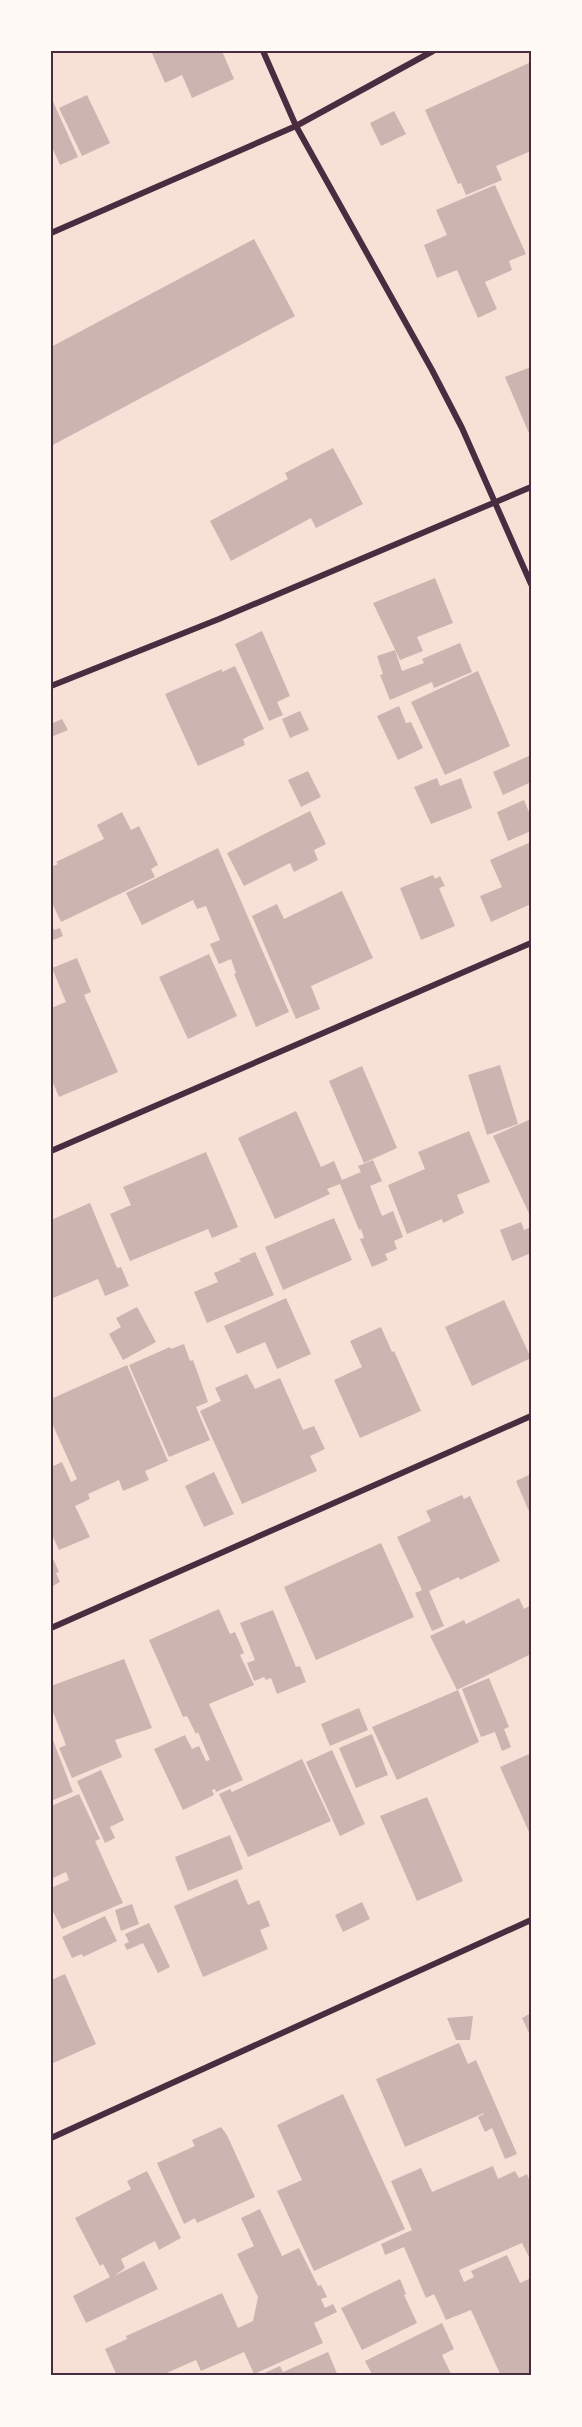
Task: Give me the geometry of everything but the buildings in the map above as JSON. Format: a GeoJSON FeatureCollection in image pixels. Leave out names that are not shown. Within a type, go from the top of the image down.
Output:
{"type":"FeatureCollection","features":[{"type":"Feature","properties":{"kind":"street"},"geometry":{"type":"LineString","coordinates":[[263,51],[296,126],[462,428],[531,584]]}},
{"type":"Feature","properties":{"kind":"street"},"geometry":{"type":"LineString","coordinates":[[51,233],[296,126],[433,51]]}},
{"type":"Feature","properties":{"kind":"street"},"geometry":{"type":"LineString","coordinates":[[51,686],[495,504],[531,487]]}},
{"type":"Feature","properties":{"kind":"street"},"geometry":{"type":"LineString","coordinates":[[51,1151],[531,943]]}},
{"type":"Feature","properties":{"kind":"street"},"geometry":{"type":"LineString","coordinates":[[51,1628],[531,1416]]}},
{"type":"Feature","properties":{"kind":"street"},"geometry":{"type":"LineString","coordinates":[[51,2138],[531,1920]]}}]}
